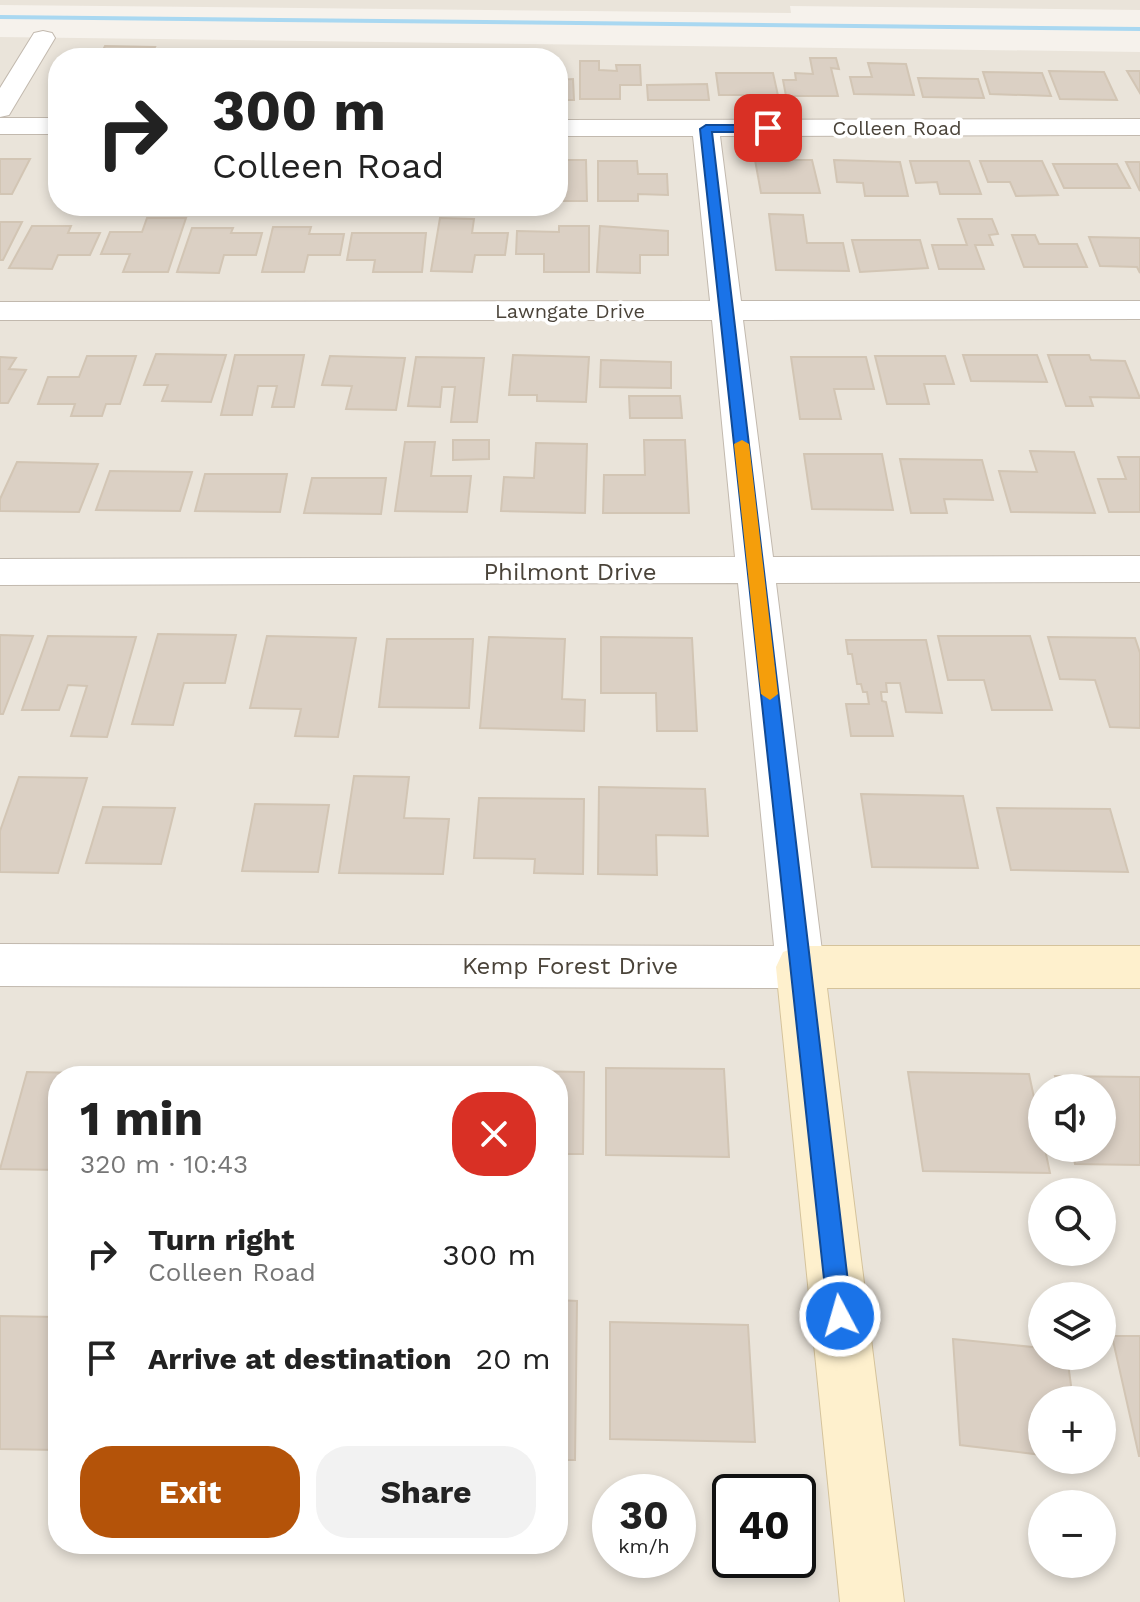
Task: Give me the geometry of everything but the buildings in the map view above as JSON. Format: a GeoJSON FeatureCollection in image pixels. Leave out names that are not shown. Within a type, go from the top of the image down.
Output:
{"type":"FeatureCollection","features":[{"type":"Feature","properties":{"kind":"street"},"geometry":{"type":"LineString","coordinates":[[0,109],[43,38]]}},
{"type":"Feature","properties":{"kind":"street"},"geometry":{"type":"LineString","coordinates":[[0,126],[48,126]]}},
{"type":"Feature","properties":{"kind":"street","name":"Colleen Road"},"geometry":{"type":"LineString","coordinates":[[568,128],[1140,127]]}},
{"type":"Feature","properties":{"kind":"street"},"geometry":{"type":"LineString","coordinates":[[706,129],[872,1602]]}},
{"type":"Feature","properties":{"kind":"street","name":"Lawngate Drive"},"geometry":{"type":"LineString","coordinates":[[0,311],[1140,310]]}},
{"type":"Feature","properties":{"kind":"street","name":"Philmont Drive"},"geometry":{"type":"LineString","coordinates":[[0,572],[1140,569]]}},
{"type":"Feature","properties":{"kind":"street","name":"Kemp Forest Drive"},"geometry":{"type":"LineString","coordinates":[[0,965],[1140,967]]}},
{"type":"Feature","properties":{"kind":"shaded area"},"geometry":{"type":"Polygon","coordinates":[[[0,0],[1140,0],[1140,10],[790,6],[791,13],[0,5],[0,0]]]}},
{"type":"Feature","properties":{"kind":"shaded area"},"geometry":{"type":"Polygon","coordinates":[[[0,37],[1140,52],[1140,1602],[0,1602],[0,37]]]}},
{"type":"Feature","properties":{"kind":"waterway"},"geometry":{"type":"LineString","coordinates":[[0,17],[1140,29]]}},
{"type":"Feature","properties":{"kind":"slow traffic"},"geometry":{"type":"LineString","coordinates":[[742,444],[770,694]]}},
{"type":"Feature","properties":{"kind":"route"},"geometry":{"type":"LineString","coordinates":[[768,128],[706,129],[840,1316]]}}]}
